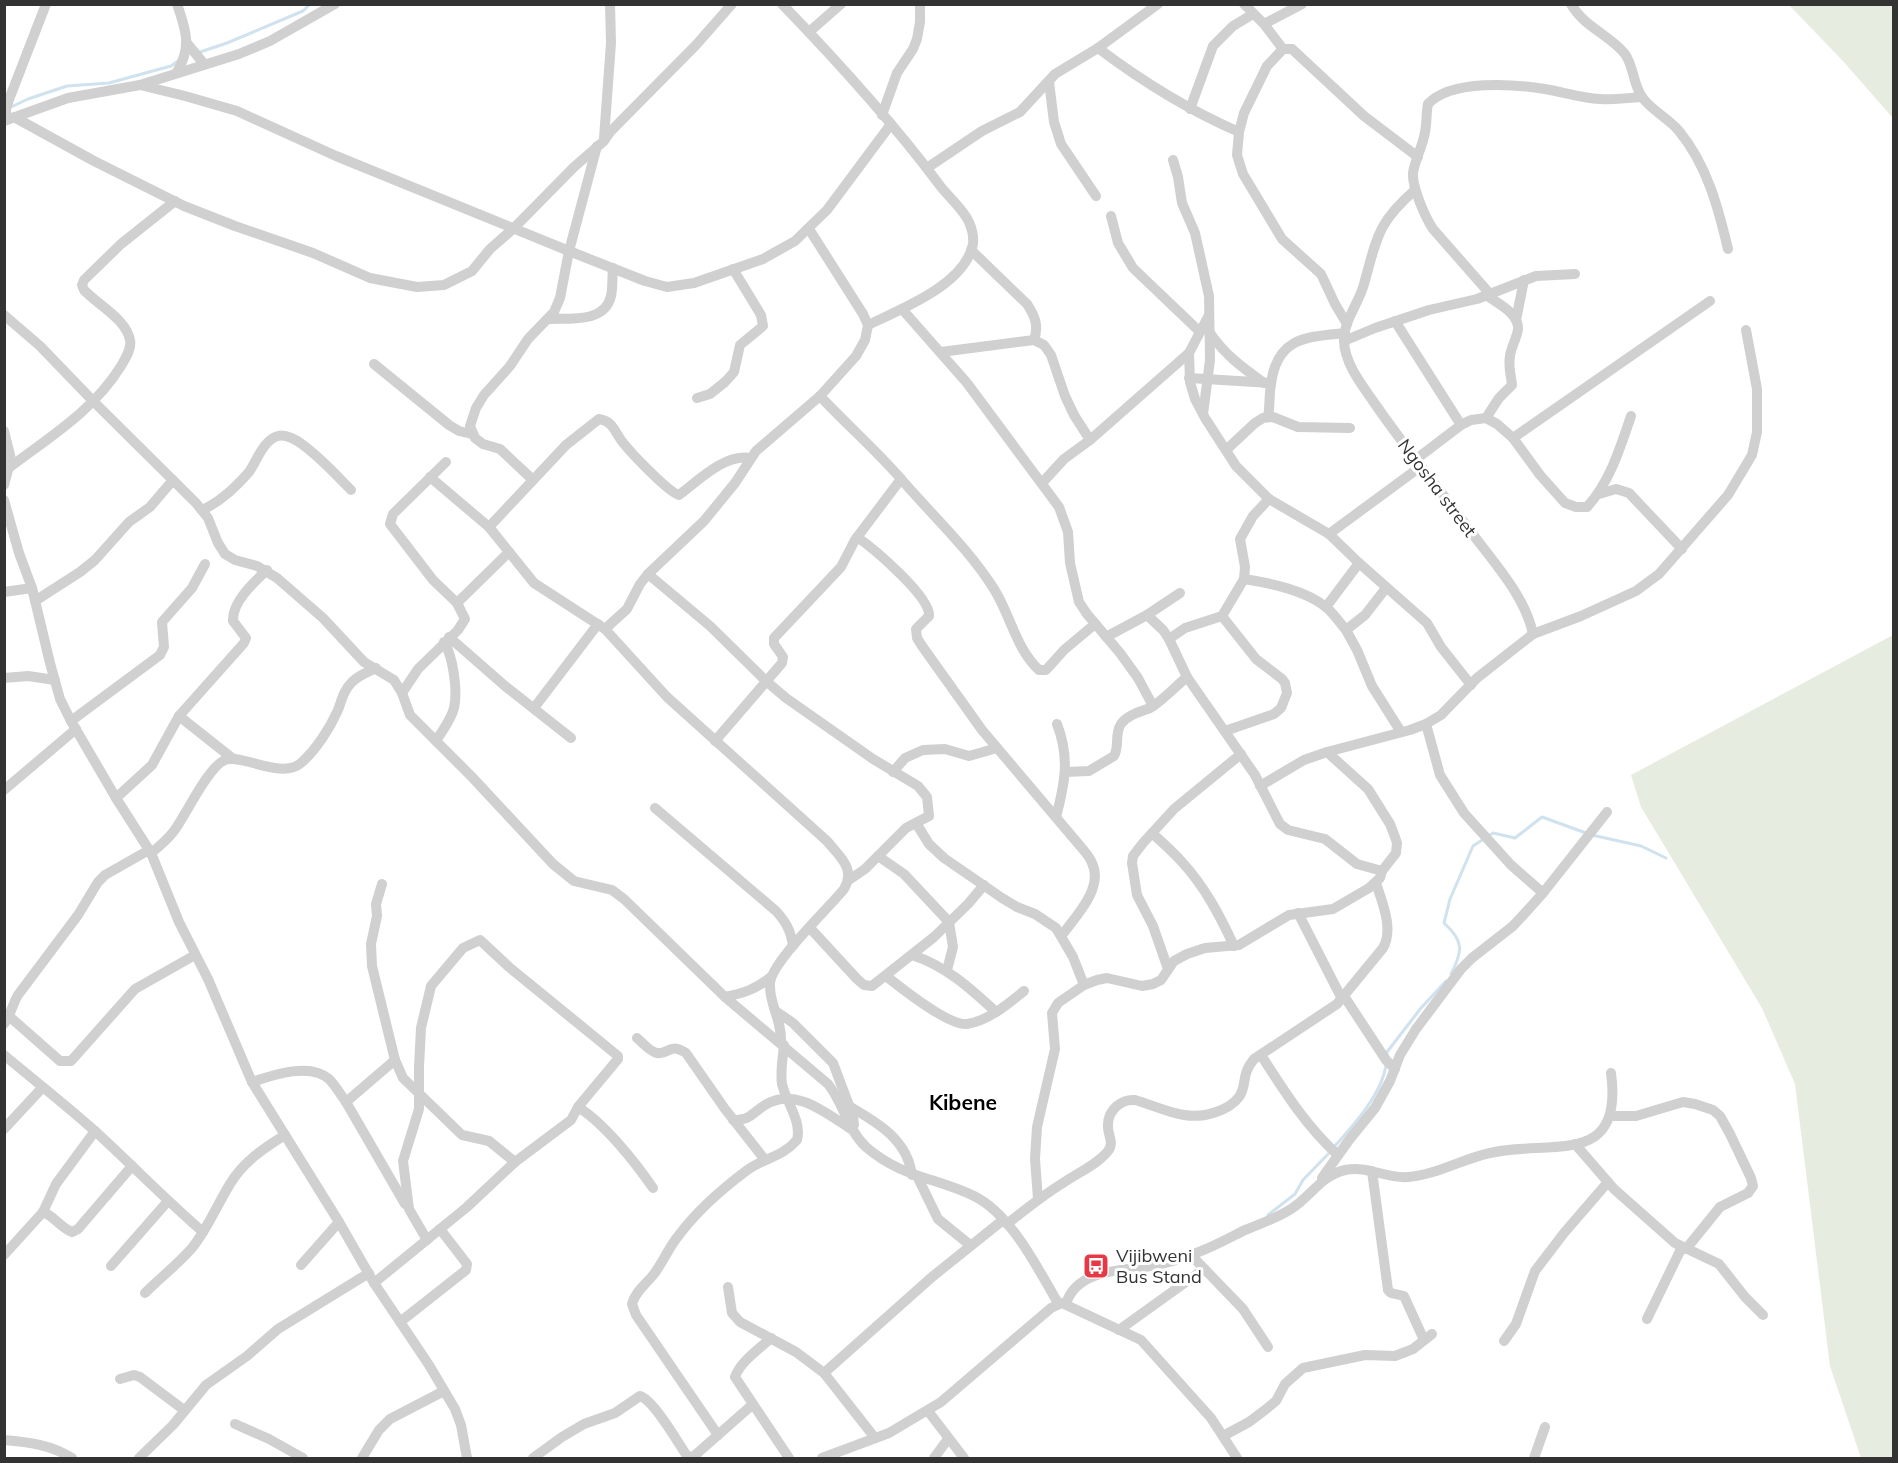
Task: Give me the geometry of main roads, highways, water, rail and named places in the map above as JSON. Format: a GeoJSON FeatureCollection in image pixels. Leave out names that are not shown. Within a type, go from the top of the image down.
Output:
{"type":"FeatureCollection","features":[{"type":"Feature","properties":{"kind":"waterway"},"geometry":{"type":"LineString","coordinates":[[197,53],[303,11],[310,4]]}},
{"type":"Feature","properties":{"kind":"waterway"},"geometry":{"type":"LineString","coordinates":[[9,108],[67,86],[109,83],[171,66],[178,61]]}},
{"type":"Feature","properties":{"kind":"waterway"},"geometry":{"type":"LineString","coordinates":[[1451,974],[1458,959],[1460,947],[1455,935],[1444,923],[1450,899],[1473,846],[1493,833],[1515,838],[1542,817],[1586,833]]}},
{"type":"Feature","properties":{"kind":"waterway"},"geometry":{"type":"LineString","coordinates":[[1592,835],[1641,846],[1666,858]]}},
{"type":"Feature","properties":{"kind":"waterway"},"geometry":{"type":"LineString","coordinates":[[1387,1055],[1421,1008],[1446,981]]}},
{"type":"Feature","properties":{"kind":"waterway"},"geometry":{"type":"LineString","coordinates":[[1334,1147],[1373,1098],[1386,1065]]}},
{"type":"Feature","properties":{"kind":"waterway"},"geometry":{"type":"LineString","coordinates":[[1268,1215],[1295,1194],[1303,1180],[1330,1152]]}},
{"type":"Feature","properties":{"kind":"place","name":"Vijibweni Bus Stand"},"geometry":{"type":"Point","coordinates":[1096,1266]}},
{"type":"Feature","properties":{"kind":"district","name":"Kibene"},"geometry":{"type":"Point","coordinates":[963,1103]}}]}
